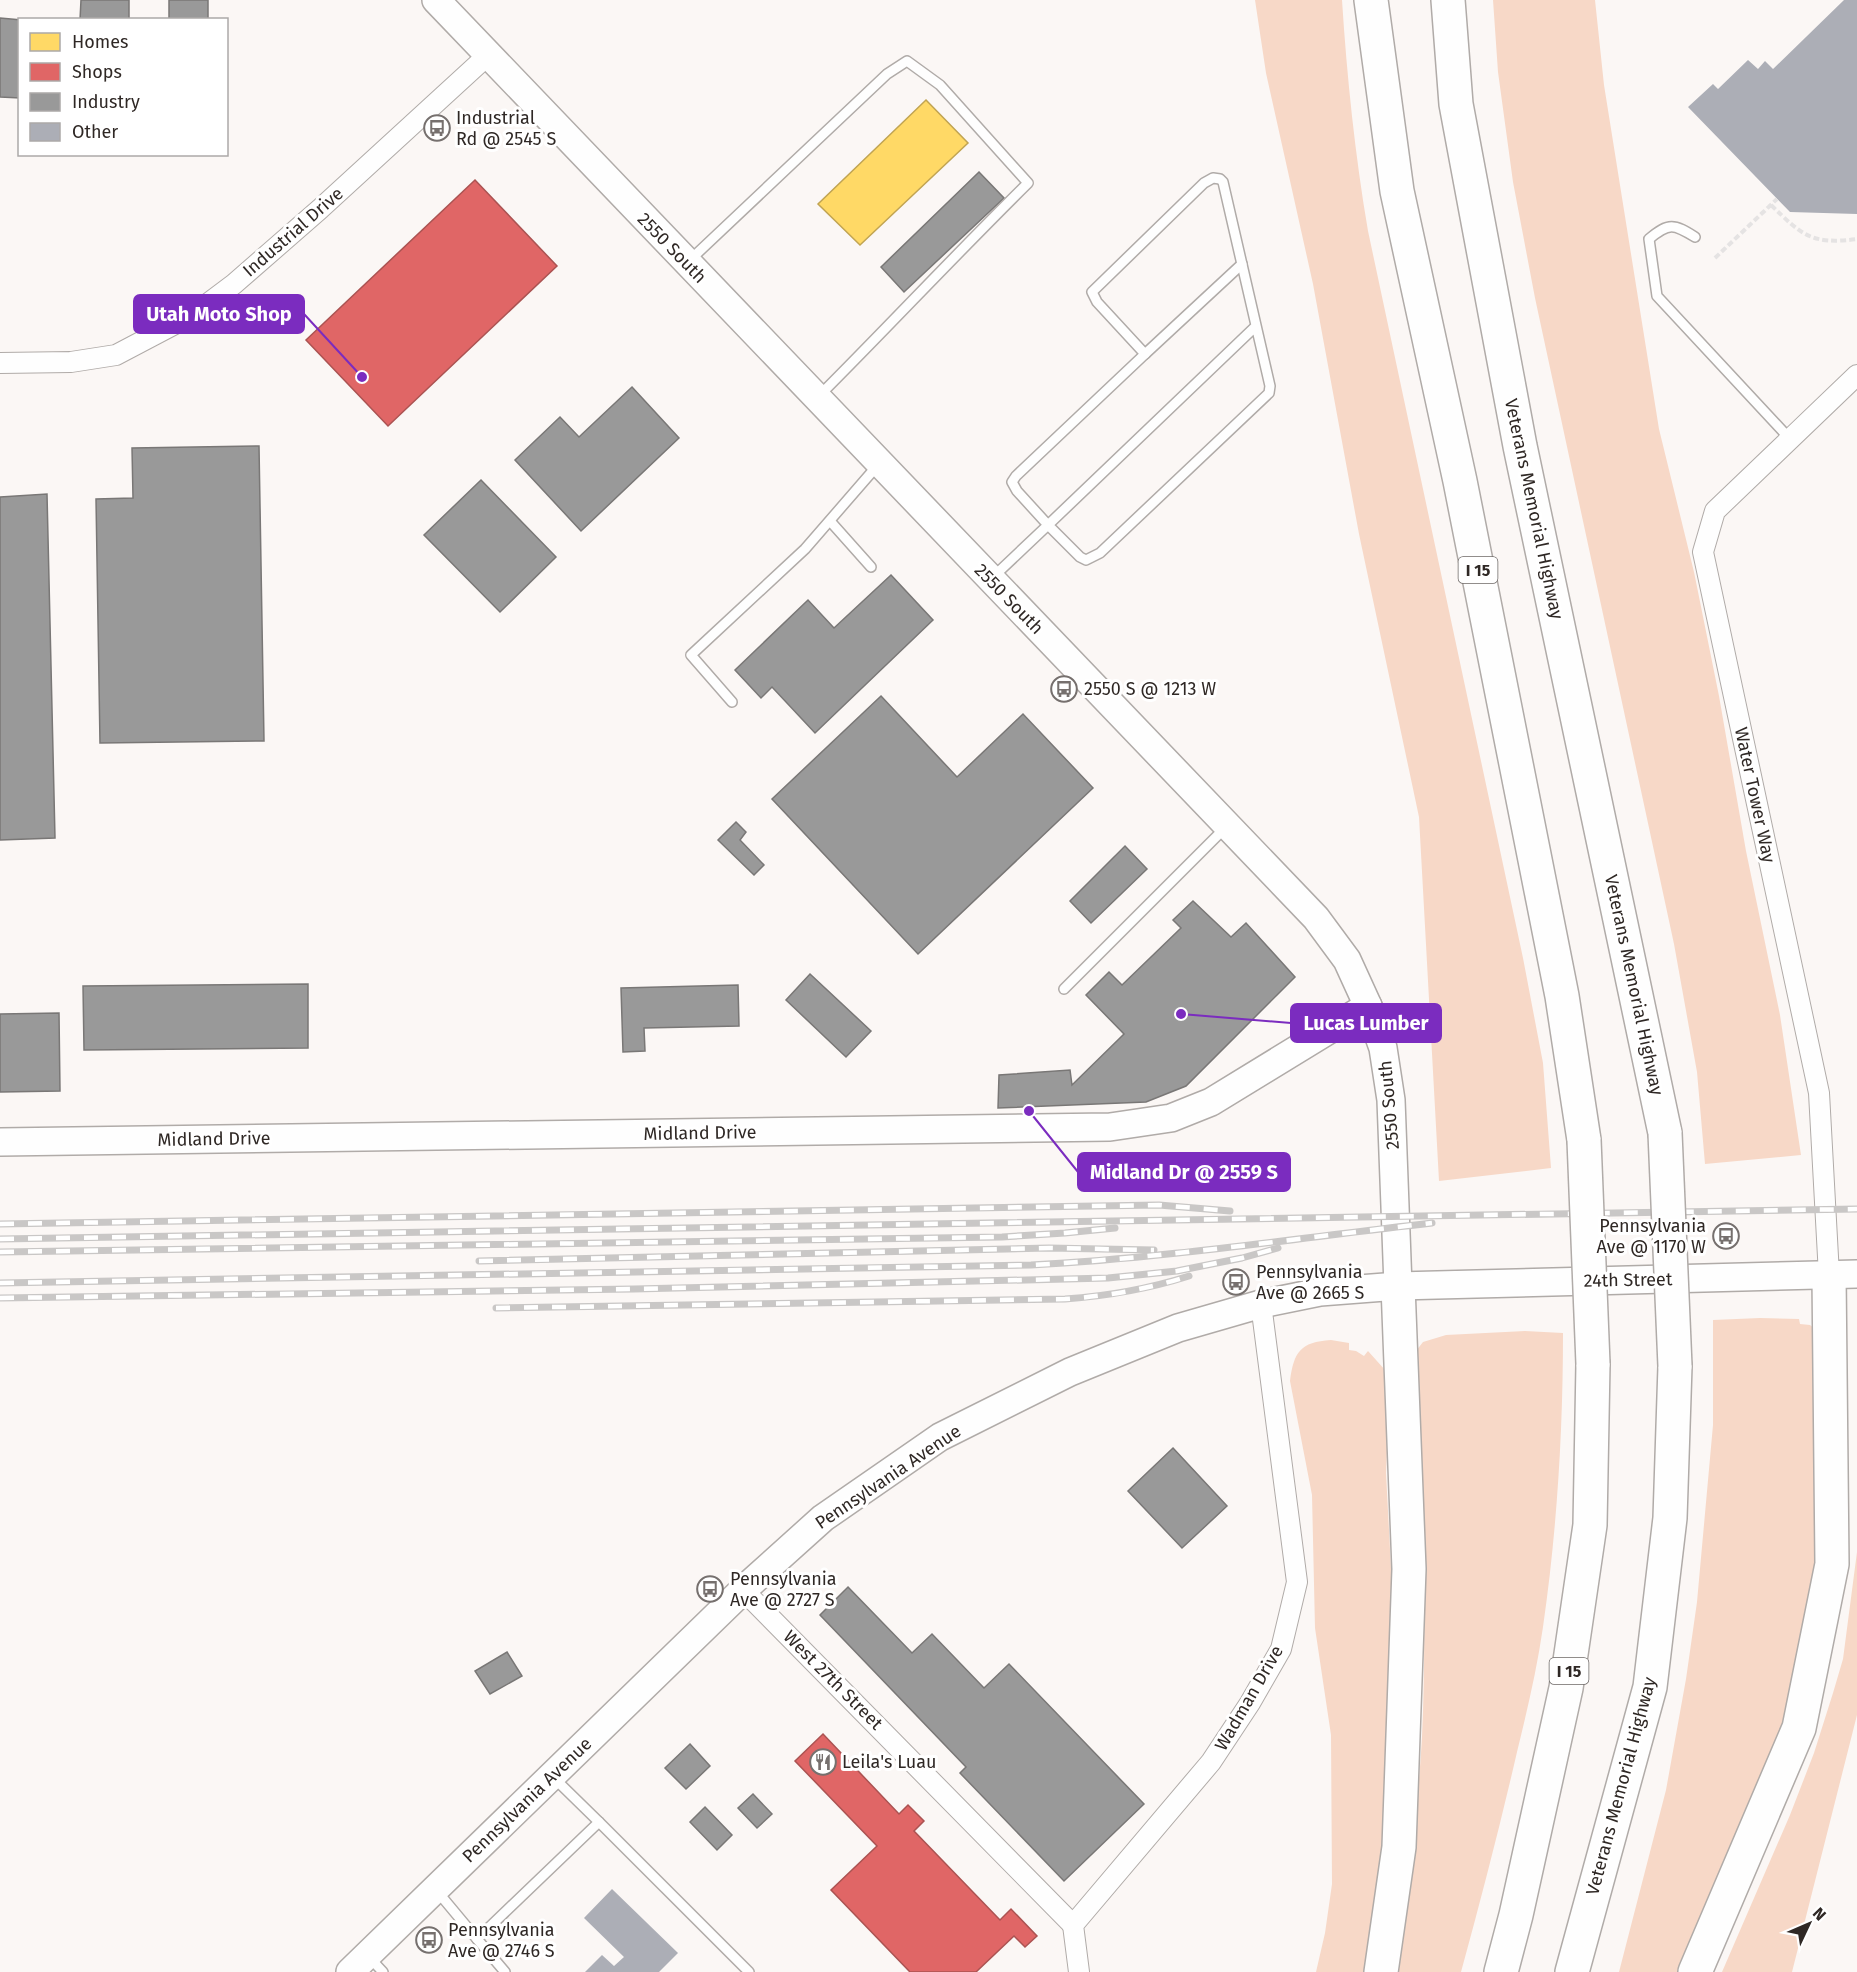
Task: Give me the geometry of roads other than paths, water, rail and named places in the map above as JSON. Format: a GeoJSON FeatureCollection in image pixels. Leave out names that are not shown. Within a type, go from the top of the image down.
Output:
{"type":"FeatureCollection","features":[{"type":"Feature","properties":{"kind":"highway","name":"I 15"},"geometry":{"type":"LineString","coordinates":[[1371,0],[1397,191],[1460,481],[1562,996],[1584,1140],[1593,1364],[1590,1525],[1569,1665],[1516,1915],[1501,1972]]}},
{"type":"Feature","properties":{"kind":"highway","name":"Veterans Memorial Highway"},"geometry":{"type":"LineString","coordinates":[[1448,0],[1456,104],[1520,446],[1665,1133],[1675,1366],[1670,1518],[1650,1687],[1572,1972]]}},
{"type":"Feature","properties":{"kind":"highway"},"geometry":{"type":"LineString","coordinates":[[1695,1972],[1798,1728],[1832,1564],[1843,1274]]}},
{"type":"Feature","properties":{"kind":"highway"},"geometry":{"type":"LineString","coordinates":[[1381,1972],[1399,1847],[1409,1569],[1398,1286]]}},
{"type":"Feature","properties":{"kind":"street","name":"2550 South"},"geometry":{"type":"LineString","coordinates":[[436,0],[686,264],[1316,918],[1347,960],[1368,1006],[1383,1048],[1391,1100],[1398,1286]]}},
{"type":"Feature","properties":{"kind":"street","name":"Industrial Drive"},"geometry":{"type":"LineString","coordinates":[[0,363],[71,362],[116,355],[194,314],[234,284],[320,209],[487,56]]}},
{"type":"Feature","properties":{"kind":"street","name":"Water Tower Way"},"geometry":{"type":"LineString","coordinates":[[1843,1274],[1819,1093],[1703,552],[1715,511],[1857,375]]}},
{"type":"Feature","properties":{"kind":"street","name":"Midland Drive"},"geometry":{"type":"LineString","coordinates":[[0,1142],[1110,1127],[1171,1118],[1211,1102],[1368,1006]]}},
{"type":"Feature","properties":{"kind":"street","name":"24th Street"},"geometry":{"type":"LineString","coordinates":[[1398,1286],[1843,1274]]}},
{"type":"Feature","properties":{"kind":"street","name":"Pennsylvania Avenue"},"geometry":{"type":"LineString","coordinates":[[367,1966],[435,1890],[743,1590],[823,1518],[940,1437],[1070,1372],[1178,1328],[1261,1304],[1320,1292],[1398,1286]]}},
{"type":"Feature","properties":{"kind":"street","name":"Wadman Drive"},"geometry":{"type":"LineString","coordinates":[[1073,1925],[1211,1762],[1250,1704],[1281,1649],[1297,1582],[1261,1304]]}},
{"type":"Feature","properties":{"kind":"street","name":"West 27th Street"},"geometry":{"type":"LineString","coordinates":[[743,1590],[1073,1925]]}},
{"type":"Feature","properties":{"kind":"street"},"geometry":{"type":"LineString","coordinates":[[1073,1925],[1079,1972]]}},
{"type":"Feature","properties":{"kind":"lane"},"geometry":{"type":"LineString","coordinates":[[686,264],[887,74],[907,61],[940,85],[1028,183],[816,399]]}},
{"type":"Feature","properties":{"kind":"lane"},"geometry":{"type":"LineString","coordinates":[[1145,354],[1097,302],[1092,292],[1204,183],[1213,178],[1220,179],[1224,182],[1270,386],[1269,393],[1100,554],[1086,561],[1048,525],[1017,491],[1012,482],[1242,264]]}},
{"type":"Feature","properties":{"kind":"lane"},"geometry":{"type":"LineString","coordinates":[[1695,237],[1676,226],[1662,227],[1649,239],[1657,296],[1790,439]]}},
{"type":"Feature","properties":{"kind":"lane"},"geometry":{"type":"LineString","coordinates":[[990,580],[1256,326]]}},
{"type":"Feature","properties":{"kind":"lane"},"geometry":{"type":"LineString","coordinates":[[732,702],[691,655],[805,549],[879,464]]}},
{"type":"Feature","properties":{"kind":"lane"},"geometry":{"type":"LineString","coordinates":[[830,521],[871,567]]}},
{"type":"Feature","properties":{"kind":"lane"},"geometry":{"type":"LineString","coordinates":[[1064,989],[1227,826]]}},
{"type":"Feature","properties":{"kind":"lane"},"geometry":{"type":"LineString","coordinates":[[552,1776],[749,1972]]}},
{"type":"Feature","properties":{"kind":"lane"},"geometry":{"type":"LineString","coordinates":[[477,1939],[599,1822]]}},
{"type":"Feature","properties":{"kind":"lane"},"geometry":{"type":"LineString","coordinates":[[435,1890],[505,1972]]}},
{"type":"Feature","properties":{"kind":"railway"},"geometry":{"type":"LineString","coordinates":[[0,1224],[1159,1205],[1230,1211]]}},
{"type":"Feature","properties":{"kind":"railway"},"geometry":{"type":"LineString","coordinates":[[0,1239],[1857,1209]]}},
{"type":"Feature","properties":{"kind":"railway"},"geometry":{"type":"LineString","coordinates":[[0,1283],[1031,1265],[1181,1253],[1432,1223]]}},
{"type":"Feature","properties":{"kind":"railway"},"geometry":{"type":"LineString","coordinates":[[0,1252],[1002,1237],[1115,1228]]}},
{"type":"Feature","properties":{"kind":"railway"},"geometry":{"type":"LineString","coordinates":[[479,1261],[1049,1248],[1154,1250]]}},
{"type":"Feature","properties":{"kind":"railway"},"geometry":{"type":"LineString","coordinates":[[0,1298],[634,1289],[1108,1278],[1177,1271],[1278,1248]]}},
{"type":"Feature","properties":{"kind":"railway"},"geometry":{"type":"LineString","coordinates":[[496,1308],[1065,1299],[1128,1291],[1189,1276]]}},
{"type":"Feature","properties":{"kind":"place","name":"Industrial Rd @ 2545 S"},"geometry":{"type":"Point","coordinates":[437,128]}},
{"type":"Feature","properties":{"kind":"place","name":"Utah Moto Shop"},"geometry":{"type":"Point","coordinates":[362,377]}},
{"type":"Feature","properties":{"kind":"place","name":"2550 S @ 1213 W"},"geometry":{"type":"Point","coordinates":[1064,689]}},
{"type":"Feature","properties":{"kind":"place","name":"Lucas Lumber"},"geometry":{"type":"Point","coordinates":[1181,1014]}},
{"type":"Feature","properties":{"kind":"place","name":"Midland Dr @ 2559 S"},"geometry":{"type":"Point","coordinates":[1029,1111]}},
{"type":"Feature","properties":{"kind":"place","name":"Pennsylvania Ave @ 1170 W"},"geometry":{"type":"Point","coordinates":[1726,1236]}},
{"type":"Feature","properties":{"kind":"place","name":"Pennsylvania Ave @ 2665 S"},"geometry":{"type":"Point","coordinates":[1236,1282]}},
{"type":"Feature","properties":{"kind":"place","name":"Pennsylvania Ave @ 2727 S"},"geometry":{"type":"Point","coordinates":[710,1589]}},
{"type":"Feature","properties":{"kind":"place","name":"Leila's Luau"},"geometry":{"type":"Point","coordinates":[823,1762]}},
{"type":"Feature","properties":{"kind":"place","name":"Pennsylvania Ave @ 2746 S"},"geometry":{"type":"Point","coordinates":[429,1940]}}]}
